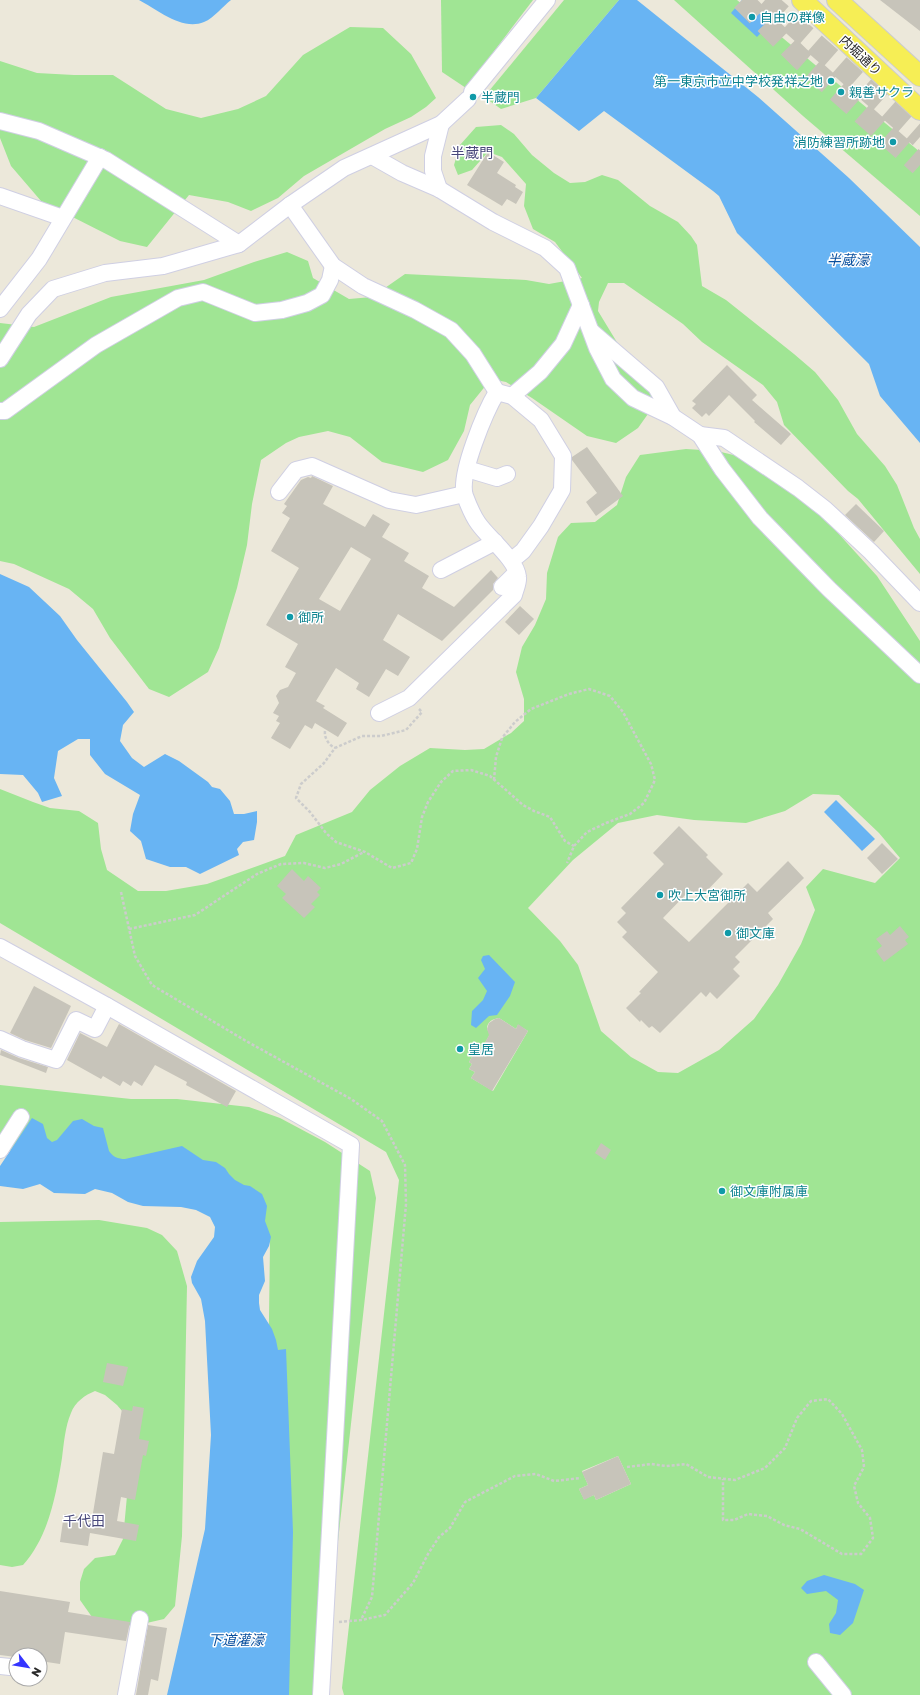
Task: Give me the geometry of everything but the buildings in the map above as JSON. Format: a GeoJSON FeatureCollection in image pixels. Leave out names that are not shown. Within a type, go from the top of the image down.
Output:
{"type":"FeatureCollection","features":[{"type":"Feature","properties":{"kind":"main road","name":"内堀通り"},"geometry":{"type":"LineString","coordinates":[[802,0],[920,110]]}},
{"type":"Feature","properties":{"kind":"main road","name":"内堀通り"},"geometry":{"type":"LineString","coordinates":[[837,0],[920,75]]}},
{"type":"Feature","properties":{"kind":"lane"},"geometry":{"type":"LineString","coordinates":[[0,360],[29,314],[53,290],[104,274],[163,266],[239,244],[290,205],[344,168],[441,124],[470,95],[547,0]]}},
{"type":"Feature","properties":{"kind":"lane"},"geometry":{"type":"LineString","coordinates":[[0,121],[38,131],[100,157],[239,244]]}},
{"type":"Feature","properties":{"kind":"lane"},"geometry":{"type":"LineString","coordinates":[[439,189],[432,171],[433,156],[441,124]]}},
{"type":"Feature","properties":{"kind":"lane"},"geometry":{"type":"LineString","coordinates":[[372,156],[402,173],[439,189],[493,222],[545,248],[567,268],[590,331],[613,380],[633,398],[673,417],[700,435],[722,469],[760,518],[829,589],[920,676]]}},
{"type":"Feature","properties":{"kind":"lane"},"geometry":{"type":"LineString","coordinates":[[0,309],[39,259],[100,157]]}},
{"type":"Feature","properties":{"kind":"lane"},"geometry":{"type":"LineString","coordinates":[[0,196],[63,218]]}},
{"type":"Feature","properties":{"kind":"lane"},"geometry":{"type":"LineString","coordinates":[[290,205],[333,266],[363,286],[415,310],[451,330],[473,354],[505,394],[541,420],[563,456],[562,490],[502,587]]}},
{"type":"Feature","properties":{"kind":"lane"},"geometry":{"type":"LineString","coordinates":[[0,411],[5,411],[96,345],[178,298],[203,292],[255,313],[282,310],[307,303],[322,295],[330,280],[333,266]]}},
{"type":"Feature","properties":{"kind":"lane"},"geometry":{"type":"LineString","coordinates":[[379,713],[409,698],[514,595],[518,578],[513,567],[495,542],[478,523],[464,494],[467,469],[488,406],[540,372],[563,344],[581,305]]}},
{"type":"Feature","properties":{"kind":"lane"},"geometry":{"type":"LineString","coordinates":[[590,331],[656,387],[673,417]]}},
{"type":"Feature","properties":{"kind":"lane"},"geometry":{"type":"LineString","coordinates":[[700,435],[724,438],[825,508],[920,603]]}},
{"type":"Feature","properties":{"kind":"lane"},"geometry":{"type":"LineString","coordinates":[[280,492],[296,470],[312,466],[389,500],[416,505],[464,494]]}},
{"type":"Feature","properties":{"kind":"lane"},"geometry":{"type":"LineString","coordinates":[[467,469],[497,478],[507,474]]}},
{"type":"Feature","properties":{"kind":"lane"},"geometry":{"type":"LineString","coordinates":[[441,570],[495,542]]}},
{"type":"Feature","properties":{"kind":"lane"},"geometry":{"type":"LineString","coordinates":[[0,947],[351,1145],[321,1695]]}},
{"type":"Feature","properties":{"kind":"lane"},"geometry":{"type":"LineString","coordinates":[[0,1039],[22,1049],[56,1060],[76,1020],[95,1028],[107,1006]]}},
{"type":"Feature","properties":{"kind":"lane"},"geometry":{"type":"LineString","coordinates":[[0,1150],[21,1117]]}},
{"type":"Feature","properties":{"kind":"lane"},"geometry":{"type":"LineString","coordinates":[[126,1695],[140,1619]]}},
{"type":"Feature","properties":{"kind":"lane"},"geometry":{"type":"LineString","coordinates":[[816,1662],[843,1695]]}},
{"type":"Feature","properties":{"kind":"path"},"geometry":{"type":"LineString","coordinates":[[494,780],[496,757],[502,738],[515,722],[530,709],[569,694],[589,689],[610,696],[623,712],[632,727],[651,764],[655,780],[644,803],[630,814],[587,832],[574,846],[567,863]]}},
{"type":"Feature","properties":{"kind":"path"},"geometry":{"type":"LineString","coordinates":[[409,698],[422,712],[406,730],[381,736],[362,736],[335,748],[324,763],[301,784],[296,798],[310,812],[326,833],[336,842],[365,852],[392,868],[411,863],[418,849],[422,817],[428,802],[441,782],[453,771],[471,770],[490,776],[523,805],[550,817],[565,840],[574,846]]}},
{"type":"Feature","properties":{"kind":"path"},"geometry":{"type":"LineString","coordinates":[[325,732],[327,740],[335,748]]}},
{"type":"Feature","properties":{"kind":"path"},"geometry":{"type":"LineString","coordinates":[[129,929],[195,915],[257,874],[281,864],[304,864],[325,868],[341,864],[365,852]]}},
{"type":"Feature","properties":{"kind":"path"},"geometry":{"type":"LineString","coordinates":[[120,892],[135,956],[152,985],[246,1041],[351,1098],[382,1121],[405,1164],[406,1204],[372,1597],[361,1620]]}},
{"type":"Feature","properties":{"kind":"path"},"geometry":{"type":"LineString","coordinates":[[627,1467],[651,1464],[666,1466],[686,1464],[708,1477],[735,1480],[765,1468],[785,1448],[798,1418],[811,1401],[828,1399],[842,1414],[862,1450],[864,1467],[854,1486],[858,1503],[870,1518],[873,1538],[861,1554],[842,1554],[800,1530],[784,1525],[767,1516],[748,1514],[734,1520],[723,1520],[723,1479]]}},
{"type":"Feature","properties":{"kind":"path"},"geometry":{"type":"LineString","coordinates":[[325,1622],[361,1620],[385,1615],[412,1583],[439,1537],[450,1528],[465,1502],[515,1476],[536,1474],[554,1481],[580,1478]]}},
{"type":"Feature","properties":{"kind":"green space"},"geometry":{"type":"Polygon","coordinates":[[[441,0],[533,0],[466,88],[442,72],[441,0]]]}},
{"type":"Feature","properties":{"kind":"green space"},"geometry":{"type":"Polygon","coordinates":[[[564,0],[619,0],[536,98],[501,109],[484,97],[564,0]]]}},
{"type":"Feature","properties":{"kind":"green space"},"geometry":{"type":"Polygon","coordinates":[[[674,0],[737,0],[920,152],[920,216],[803,116],[674,0]]]}},
{"type":"Feature","properties":{"kind":"green space"},"geometry":{"type":"Polygon","coordinates":[[[350,27],[383,28],[411,54],[436,98],[411,117],[385,129],[304,176],[278,198],[251,211],[228,202],[189,195],[147,247],[120,241],[41,201],[11,166],[0,138],[0,61],[37,73],[113,75],[166,109],[201,118],[238,109],[266,96],[303,55],[350,27]]]}},
{"type":"Feature","properties":{"kind":"green space"},"geometry":{"type":"Polygon","coordinates":[[[501,125],[514,134],[532,155],[554,173],[570,183],[585,182],[602,175],[618,180],[650,206],[678,222],[697,245],[702,286],[726,300],[815,372],[838,400],[857,434],[885,466],[897,485],[914,528],[920,539],[920,574],[858,499],[848,491],[784,425],[777,402],[763,385],[702,342],[683,324],[624,283],[608,283],[599,302],[598,311],[632,367],[652,387],[655,404],[638,428],[616,443],[587,436],[506,382],[491,379],[470,405],[464,431],[448,460],[423,472],[382,462],[350,437],[328,431],[299,437],[286,443],[261,460],[252,504],[247,545],[237,588],[219,648],[208,672],[169,697],[149,689],[110,638],[93,609],[69,589],[14,564],[0,561],[0,323],[34,327],[111,297],[204,280],[287,252],[308,261],[313,278],[349,299],[372,297],[405,274],[526,280],[549,284],[582,278],[555,242],[533,229],[524,206],[526,184],[502,157],[488,152],[472,170],[458,175],[454,165],[460,145],[476,127],[501,125]]]}},
{"type":"Feature","properties":{"kind":"green space"},"geometry":{"type":"Polygon","coordinates":[[[686,449],[717,451],[754,460],[782,478],[837,532],[877,576],[920,641],[920,1695],[344,1695],[342,1688],[399,1180],[386,1152],[0,923],[0,789],[50,808],[79,811],[98,823],[101,849],[107,870],[138,891],[166,891],[207,884],[285,856],[296,835],[352,812],[370,790],[400,766],[430,748],[465,750],[484,749],[511,733],[524,721],[524,699],[516,672],[522,647],[535,625],[546,599],[547,573],[558,537],[571,523],[595,522],[617,505],[626,477],[640,455],[686,449]],[[813,794],[785,811],[746,823],[694,820],[657,815],[618,823],[573,860],[528,908],[560,941],[578,965],[601,1031],[631,1057],[658,1072],[678,1073],[719,1050],[754,1019],[778,985],[801,944],[815,910],[806,887],[823,869],[875,883],[900,858],[879,833],[839,795],[813,794]],[[499,1018],[492,1020],[487,1027],[490,1034],[480,1052],[476,1050],[469,1062],[472,1064],[469,1069],[475,1072],[471,1078],[493,1091],[528,1031],[518,1025],[516,1029],[499,1018]],[[618,1456],[582,1471],[588,1485],[579,1489],[584,1499],[594,1495],[596,1500],[631,1484],[618,1456]]]}},
{"type":"Feature","properties":{"kind":"green space"},"geometry":{"type":"Polygon","coordinates":[[[0,1085],[131,1099],[177,1099],[249,1107],[280,1118],[325,1142],[370,1171],[376,1198],[321,1695],[268,1695],[268,1391],[270,1244],[261,1207],[0,1149],[0,1085]]]}},
{"type":"Feature","properties":{"kind":"green space"},"geometry":{"type":"Polygon","coordinates":[[[99,1220],[147,1228],[162,1235],[177,1251],[187,1286],[182,1536],[175,1606],[164,1619],[138,1625],[121,1626],[92,1617],[80,1600],[80,1582],[84,1569],[95,1558],[115,1555],[123,1539],[132,1442],[129,1419],[117,1405],[105,1395],[95,1391],[81,1399],[73,1409],[66,1429],[54,1500],[45,1528],[32,1554],[23,1565],[12,1567],[0,1565],[0,1222],[99,1220]]]}},
{"type":"Feature","properties":{"kind":"water"},"geometry":{"type":"Polygon","coordinates":[[[139,0],[231,0],[211,18],[204,22],[187,24],[162,14],[139,0]]]}},
{"type":"Feature","properties":{"kind":"water","name":"半蔵濠"},"geometry":{"type":"Polygon","coordinates":[[[619,0],[637,0],[758,97],[849,178],[920,247],[920,443],[880,396],[869,364],[737,233],[719,196],[604,111],[579,131],[536,98],[619,0]]]}},
{"type":"Feature","properties":{"kind":"water"},"geometry":{"type":"Polygon","coordinates":[[[742,0],[745,0],[770,23],[757,37],[731,13],[742,0]]]}},
{"type":"Feature","properties":{"kind":"water"},"geometry":{"type":"Polygon","coordinates":[[[0,574],[29,587],[60,616],[77,640],[127,702],[134,712],[123,725],[120,741],[132,758],[144,767],[165,754],[179,761],[208,782],[212,787],[220,789],[230,801],[234,814],[244,814],[257,811],[254,840],[243,842],[237,849],[239,855],[200,874],[186,867],[170,867],[146,859],[141,841],[130,831],[133,814],[140,795],[105,774],[90,755],[90,739],[78,739],[58,751],[54,778],[62,796],[42,802],[38,793],[23,775],[0,774],[0,574]]]}},
{"type":"Feature","properties":{"kind":"water"},"geometry":{"type":"Polygon","coordinates":[[[836,800],[875,839],[862,851],[824,812],[836,800]]]}},
{"type":"Feature","properties":{"kind":"water"},"geometry":{"type":"Polygon","coordinates":[[[489,955],[515,982],[510,996],[497,1015],[489,1016],[476,1028],[471,1025],[472,1011],[483,1000],[487,991],[478,978],[485,969],[481,960],[483,956],[489,955]]]}},
{"type":"Feature","properties":{"kind":"water","name":"下道灌濠"},"geometry":{"type":"Polygon","coordinates":[[[32,1118],[43,1124],[47,1138],[52,1142],[57,1140],[73,1121],[82,1119],[94,1126],[103,1128],[109,1151],[120,1159],[182,1146],[203,1160],[216,1162],[225,1168],[235,1180],[244,1185],[250,1186],[262,1194],[267,1206],[265,1221],[271,1237],[269,1246],[263,1257],[265,1281],[259,1295],[260,1310],[272,1329],[278,1350],[286,1349],[293,1532],[289,1695],[167,1695],[205,1529],[211,1435],[205,1321],[201,1299],[192,1283],[191,1277],[197,1261],[214,1237],[215,1227],[210,1217],[196,1210],[181,1207],[143,1206],[128,1202],[112,1193],[95,1189],[85,1194],[54,1193],[40,1184],[23,1189],[0,1186],[0,1166],[32,1118]]]}},
{"type":"Feature","properties":{"kind":"water"},"geometry":{"type":"Polygon","coordinates":[[[824,1575],[855,1584],[864,1590],[853,1623],[840,1635],[830,1633],[829,1624],[836,1613],[838,1600],[826,1591],[807,1594],[801,1588],[807,1581],[824,1575]]]}},
{"type":"Feature","properties":{"kind":"tunnel"},"geometry":{"type":"LineString","coordinates":[[742,0],[800,58],[920,165]]}},
{"type":"Feature","properties":{"kind":"tunnel"},"geometry":{"type":"LineString","coordinates":[[765,0],[920,137]]}},
{"type":"Feature","properties":{"kind":"place","name":"自由の群像"},"geometry":{"type":"Point","coordinates":[752,17]}},
{"type":"Feature","properties":{"kind":"place","name":"第一東京市立中学校発祥之地"},"geometry":{"type":"Point","coordinates":[831,81]}},
{"type":"Feature","properties":{"kind":"place","name":"親善サクラ"},"geometry":{"type":"Point","coordinates":[841,92]}},
{"type":"Feature","properties":{"kind":"place","name":"半蔵門"},"geometry":{"type":"Point","coordinates":[473,97]}},
{"type":"Feature","properties":{"kind":"place","name":"消防練習所跡地"},"geometry":{"type":"Point","coordinates":[893,142]}},
{"type":"Feature","properties":{"kind":"place","name":"御所"},"geometry":{"type":"Point","coordinates":[290,617]}},
{"type":"Feature","properties":{"kind":"place","name":"吹上大宮御所"},"geometry":{"type":"Point","coordinates":[660,895]}},
{"type":"Feature","properties":{"kind":"place","name":"御文庫"},"geometry":{"type":"Point","coordinates":[728,933]}},
{"type":"Feature","properties":{"kind":"place","name":"皇居"},"geometry":{"type":"Point","coordinates":[460,1049]}},
{"type":"Feature","properties":{"kind":"place","name":"御文庫附属庫"},"geometry":{"type":"Point","coordinates":[722,1191]}},
{"type":"Feature","properties":{"kind":"district","name":"半蔵門"},"geometry":{"type":"Point","coordinates":[472,153]}},
{"type":"Feature","properties":{"kind":"district","name":"千代田"},"geometry":{"type":"Point","coordinates":[84,1521]}}]}
